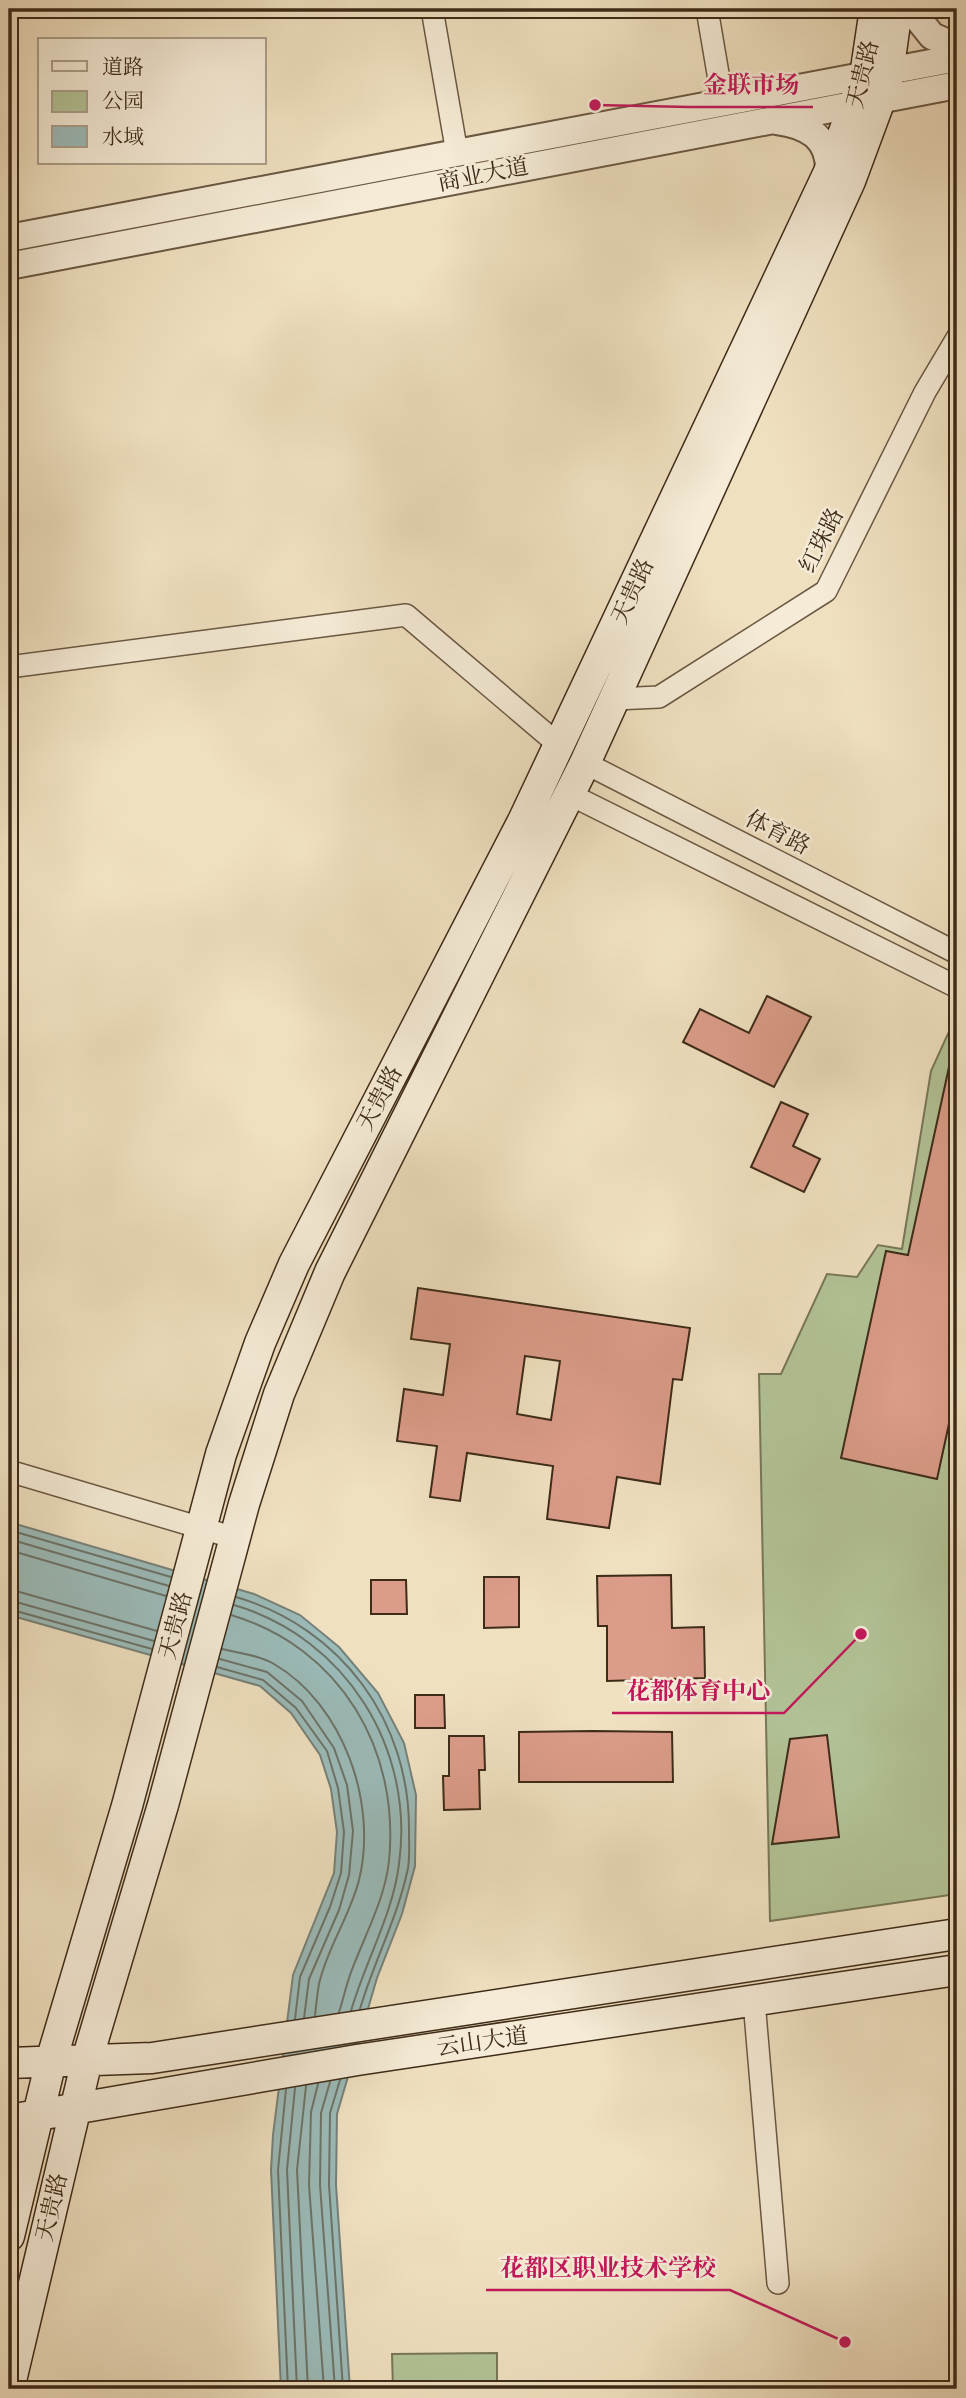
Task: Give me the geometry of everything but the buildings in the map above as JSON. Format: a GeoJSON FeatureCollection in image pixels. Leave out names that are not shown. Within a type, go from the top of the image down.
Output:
{"type":"FeatureCollection","features":[{"type":"Feature","properties":{"kind":"main road","name":"天贵路"},"geometry":{"type":"LineString","coordinates":[[9,2236],[23,2119],[51,2062],[127,1806],[201,1529],[240,1396],[294,1264],[524,819],[829,172],[873,88],[875,9]]}},
{"type":"Feature","properties":{"kind":"main road","name":"天贵路"},"geometry":{"type":"LineString","coordinates":[[9,2389],[87,2060],[155,1830],[234,1538],[279,1394],[330,1272],[585,763],[849,181],[897,9]]}},
{"type":"Feature","properties":{"kind":"main road","name":"云山大道"},"geometry":{"type":"LineString","coordinates":[[9,2063],[152,2058],[957,1934]]}},
{"type":"Feature","properties":{"kind":"main road","name":"云山大道"},"geometry":{"type":"LineString","coordinates":[[23,2119],[74,2108],[409,2052],[957,1970]]}},
{"type":"Feature","properties":{"kind":"street"},"geometry":{"type":"LineString","coordinates":[[432,9],[457,153]]}},
{"type":"Feature","properties":{"kind":"street"},"geometry":{"type":"LineString","coordinates":[[706,9],[723,103]]}},
{"type":"Feature","properties":{"kind":"street"},"geometry":{"type":"LineString","coordinates":[[910,9],[922,28],[932,36],[957,47]]}},
{"type":"Feature","properties":{"kind":"street","name":"商业大道"},"geometry":{"type":"LineString","coordinates":[[9,266],[765,120],[873,88],[957,58]]}},
{"type":"Feature","properties":{"kind":"street","name":"商业大道"},"geometry":{"type":"LineString","coordinates":[[9,238],[723,103],[873,88],[957,85]]}},
{"type":"Feature","properties":{"kind":"street"},"geometry":{"type":"LineString","coordinates":[[765,120],[792,123],[815,134],[828,152],[829,172]]}},
{"type":"Feature","properties":{"kind":"street","name":"红珠路"},"geometry":{"type":"LineString","coordinates":[[615,699],[659,696],[826,591],[925,392],[957,338]]}},
{"type":"Feature","properties":{"kind":"street"},"geometry":{"type":"LineString","coordinates":[[9,667],[406,615],[559,744]]}},
{"type":"Feature","properties":{"kind":"street","name":"体育路"},"geometry":{"type":"LineString","coordinates":[[585,763],[954,946],[928,972]]}},
{"type":"Feature","properties":{"kind":"street"},"geometry":{"type":"LineString","coordinates":[[569,794],[957,987]]}},
{"type":"Feature","properties":{"kind":"street"},"geometry":{"type":"LineString","coordinates":[[9,1471],[234,1538]]}},
{"type":"Feature","properties":{"kind":"street"},"geometry":{"type":"LineString","coordinates":[[754,2001],[778,2283]]}},
{"type":"Feature","properties":{"kind":"green space"},"geometry":{"type":"Polygon","coordinates":[[[957,1014],[957,1894],[770,1921],[759,1374],[781,1374],[827,1274],[857,1277],[878,1245],[902,1249],[931,1071],[957,1014]]]}},
{"type":"Feature","properties":{"kind":"green space"},"geometry":{"type":"Polygon","coordinates":[[[497,2353],[497,2389],[393,2389],[392,2354],[497,2353]]]}},
{"type":"Feature","properties":{"kind":"water"},"geometry":{"type":"Polygon","coordinates":[[[9,1522],[254,1594],[300,1615],[339,1647],[378,1693],[404,1743],[416,1795],[415,1866],[402,1914],[377,1978],[337,2114],[336,2185],[350,2389],[281,2389],[271,2170],[273,2135],[293,1975],[334,1873],[337,1832],[331,1789],[320,1755],[291,1713],[260,1686],[9,1615],[9,1522]]]}},
{"type":"Feature","properties":{"kind":"place","name":"金联市场"},"geometry":{"type":"Point","coordinates":[595,105]}},
{"type":"Feature","properties":{"kind":"place","name":"花都体育中心"},"geometry":{"type":"Point","coordinates":[861,1634]}},
{"type":"Feature","properties":{"kind":"place","name":"花都区职业技术学校"},"geometry":{"type":"Point","coordinates":[845,2342]}}]}
